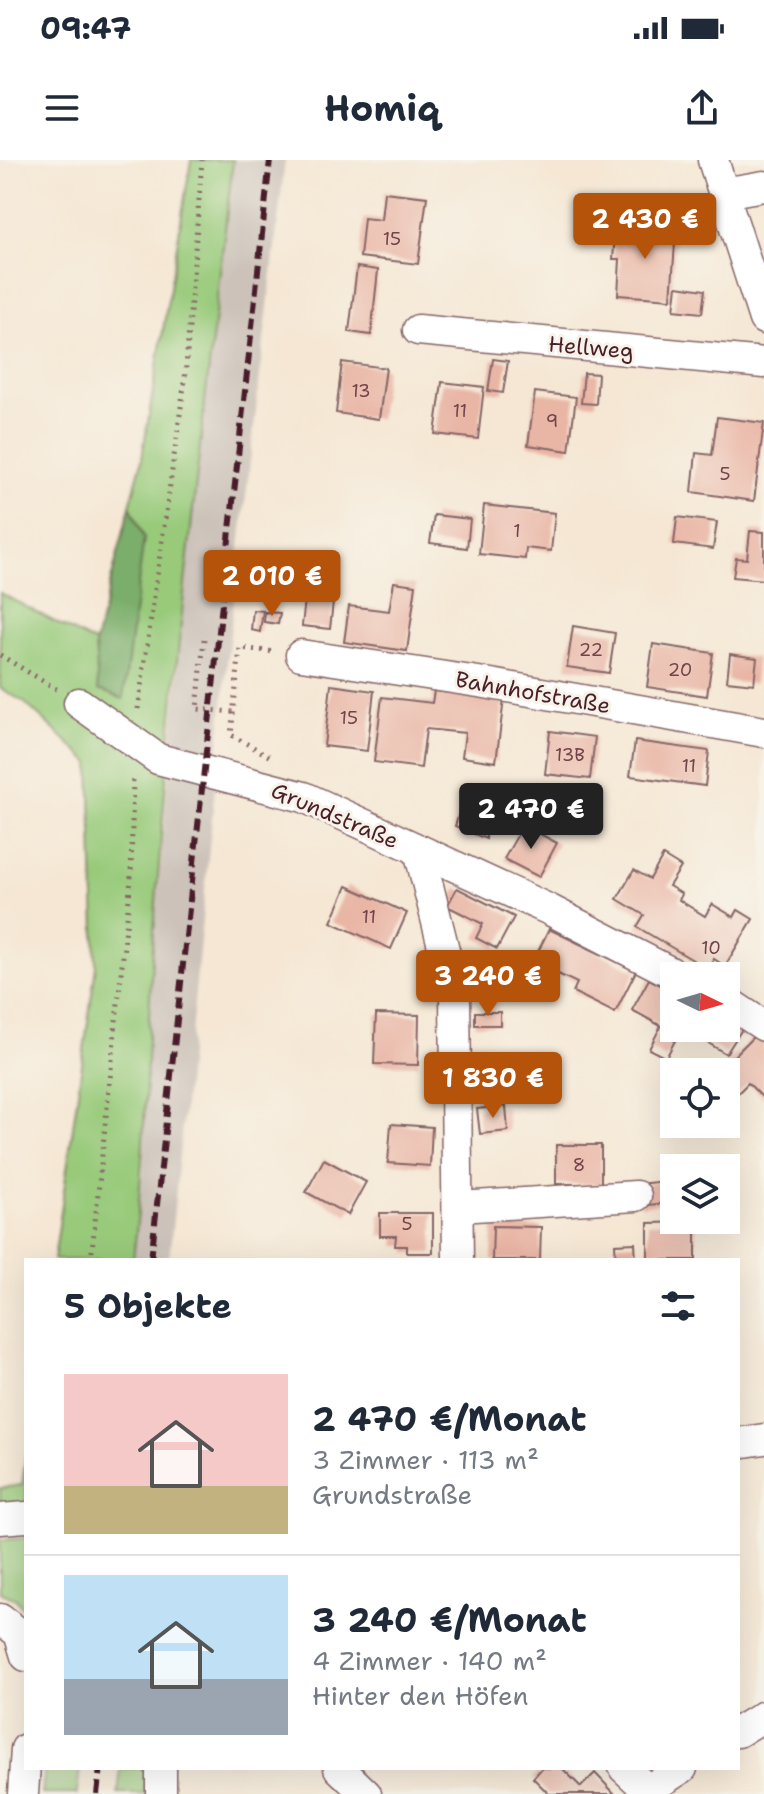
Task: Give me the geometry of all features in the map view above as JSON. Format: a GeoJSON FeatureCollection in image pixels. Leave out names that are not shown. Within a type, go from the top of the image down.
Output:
{"type":"FeatureCollection","features":[{"type":"Feature","properties":{"kind":"street"},"geometry":{"type":"LineString","coordinates":[[713,160],[764,319]]}},
{"type":"Feature","properties":{"kind":"street"},"geometry":{"type":"LineString","coordinates":[[723,193],[764,186]]}},
{"type":"Feature","properties":{"kind":"street","name":"Hellweg"},"geometry":{"type":"LineString","coordinates":[[418,330],[764,363]]}},
{"type":"Feature","properties":{"kind":"street","name":"Bahnhofstraße"},"geometry":{"type":"LineString","coordinates":[[301,655],[485,683],[764,732]]}},
{"type":"Feature","properties":{"kind":"street","name":"Grundstraße"},"geometry":{"type":"LineString","coordinates":[[79,703],[158,759],[304,797],[550,910],[660,967]]}},
{"type":"Feature","properties":{"kind":"street"},"geometry":{"type":"LineString","coordinates":[[419,850],[455,994],[458,1258]]}},
{"type":"Feature","properties":{"kind":"street"},"geometry":{"type":"LineString","coordinates":[[740,1010],[764,1026]]}},
{"type":"Feature","properties":{"kind":"street"},"geometry":{"type":"LineString","coordinates":[[458,1207],[636,1196]]}},
{"type":"Feature","properties":{"kind":"street"},"geometry":{"type":"LineString","coordinates":[[740,1443],[764,1439]]}},
{"type":"Feature","properties":{"kind":"street"},"geometry":{"type":"LineString","coordinates":[[0,1519],[24,1517]]}},
{"type":"Feature","properties":{"kind":"street"},"geometry":{"type":"LineString","coordinates":[[0,1619],[19,1633],[24,1649]]}},
{"type":"Feature","properties":{"kind":"street"},"geometry":{"type":"LineString","coordinates":[[740,1731],[764,1716]]}},
{"type":"Feature","properties":{"kind":"street"},"geometry":{"type":"LineString","coordinates":[[161,1770],[161,1794]]}},
{"type":"Feature","properties":{"kind":"street"},"geometry":{"type":"LineString","coordinates":[[341,1770],[366,1794]]}},
{"type":"Feature","properties":{"kind":"street"},"geometry":{"type":"LineString","coordinates":[[626,1770],[650,1792],[679,1770]]}},
{"type":"Feature","properties":{"kind":"path"},"geometry":{"type":"LineString","coordinates":[[91,1258],[131,879],[134,741],[185,379],[202,160]]}},
{"type":"Feature","properties":{"kind":"path"},"geometry":{"type":"LineString","coordinates":[[204,639],[197,709],[233,712]]}},
{"type":"Feature","properties":{"kind":"path"},"geometry":{"type":"LineString","coordinates":[[242,741],[231,735],[240,648],[301,655]]}},
{"type":"Feature","properties":{"kind":"path"},"geometry":{"type":"LineString","coordinates":[[0,655],[79,703]]}},
{"type":"Feature","properties":{"kind":"shaded area"},"geometry":{"type":"Polygon","coordinates":[[[233,160],[285,160],[229,642],[169,1258],[133,1258],[143,1172],[152,959],[196,471],[233,160]]]}},
{"type":"Feature","properties":{"kind":"green space"},"geometry":{"type":"Polygon","coordinates":[[[191,160],[233,160],[168,759],[133,1258],[54,1258],[96,966],[90,763],[24,702],[0,688],[0,593],[95,643],[98,690],[144,538],[130,506],[141,464],[191,160]]]}},
{"type":"Feature","properties":{"kind":"green space"},"geometry":{"type":"Polygon","coordinates":[[[130,506],[144,538],[123,699],[98,690],[95,643],[130,506]]]}},
{"type":"Feature","properties":{"kind":"green space"},"geometry":{"type":"Polygon","coordinates":[[[24,1470],[24,1533],[0,1535],[0,1488],[22,1485],[24,1470]]]}},
{"type":"Feature","properties":{"kind":"green space"},"geometry":{"type":"Polygon","coordinates":[[[24,1538],[24,1611],[16,1599],[0,1592],[0,1540],[24,1538]]]}},
{"type":"Feature","properties":{"kind":"green space"},"geometry":{"type":"Polygon","coordinates":[[[45,1770],[80,1770],[77,1794],[42,1794],[45,1770]]]}},
{"type":"Feature","properties":{"kind":"green space"},"geometry":{"type":"Polygon","coordinates":[[[121,1770],[147,1770],[145,1794],[118,1794],[121,1770]]]}},
{"type":"Feature","properties":{"kind":"building"},"geometry":{"type":"Polygon","coordinates":[[[384,192],[427,197],[418,264],[360,257],[364,218],[381,220],[384,192]]]}},
{"type":"Feature","properties":{"kind":"building"},"geometry":{"type":"Polygon","coordinates":[[[616,224],[676,229],[671,299],[618,295],[620,259],[613,259],[616,224]]]}},
{"type":"Feature","properties":{"kind":"building"},"geometry":{"type":"Polygon","coordinates":[[[357,267],[378,270],[371,335],[349,332],[357,267]]]}},
{"type":"Feature","properties":{"kind":"building"},"geometry":{"type":"Polygon","coordinates":[[[677,286],[705,290],[702,313],[674,310],[677,286]]]}},
{"type":"Feature","properties":{"kind":"building"},"geometry":{"type":"Polygon","coordinates":[[[493,359],[508,361],[503,393],[488,391],[493,359]]]}},
{"type":"Feature","properties":{"kind":"building"},"geometry":{"type":"Polygon","coordinates":[[[342,362],[386,368],[379,419],[336,413],[342,362]]]}},
{"type":"Feature","properties":{"kind":"building"},"geometry":{"type":"Polygon","coordinates":[[[584,373],[598,374],[596,404],[581,403],[584,373]]]}},
{"type":"Feature","properties":{"kind":"building"},"geometry":{"type":"Polygon","coordinates":[[[442,382],[484,387],[478,439],[435,434],[442,382]]]}},
{"type":"Feature","properties":{"kind":"building"},"geometry":{"type":"Polygon","coordinates":[[[535,392],[576,397],[569,451],[528,445],[535,392]]]}},
{"type":"Feature","properties":{"kind":"building"},"geometry":{"type":"Polygon","coordinates":[[[717,417],[764,423],[754,501],[692,492],[696,453],[712,455],[717,417]]]}},
{"type":"Feature","properties":{"kind":"building"},"geometry":{"type":"Polygon","coordinates":[[[484,505],[555,513],[551,551],[526,548],[525,559],[479,554],[484,505]]]}},
{"type":"Feature","properties":{"kind":"building"},"geometry":{"type":"Polygon","coordinates":[[[434,515],[470,519],[467,548],[430,543],[434,515]]]}},
{"type":"Feature","properties":{"kind":"building"},"geometry":{"type":"Polygon","coordinates":[[[677,517],[717,522],[713,549],[674,544],[677,517]]]}},
{"type":"Feature","properties":{"kind":"building"},"geometry":{"type":"Polygon","coordinates":[[[750,531],[764,532],[764,580],[733,577],[736,558],[747,559],[750,531]]]}},
{"type":"Feature","properties":{"kind":"building"},"geometry":{"type":"Polygon","coordinates":[[[394,582],[416,585],[407,651],[344,642],[349,606],[389,611],[394,582]]]}},
{"type":"Feature","properties":{"kind":"building"},"geometry":{"type":"Polygon","coordinates":[[[305,599],[333,602],[330,629],[302,626],[305,599]]]}},
{"type":"Feature","properties":{"kind":"building"},"geometry":{"type":"Polygon","coordinates":[[[253,610],[263,611],[260,632],[251,630],[253,610]]]}},
{"type":"Feature","properties":{"kind":"building"},"geometry":{"type":"Polygon","coordinates":[[[265,612],[280,613],[278,624],[264,622],[265,612]]]}},
{"type":"Feature","properties":{"kind":"building"},"geometry":{"type":"Polygon","coordinates":[[[573,626],[615,633],[609,673],[567,667],[573,626]]]}},
{"type":"Feature","properties":{"kind":"building"},"geometry":{"type":"Polygon","coordinates":[[[653,644],[713,653],[707,696],[647,687],[653,644]]]}},
{"type":"Feature","properties":{"kind":"building"},"geometry":{"type":"Polygon","coordinates":[[[730,654],[757,658],[754,684],[727,681],[730,654]]]}},
{"type":"Feature","properties":{"kind":"building"},"geometry":{"type":"Polygon","coordinates":[[[331,685],[374,691],[367,751],[324,746],[331,685]]]}},
{"type":"Feature","properties":{"kind":"building"},"geometry":{"type":"Polygon","coordinates":[[[434,691],[504,699],[496,762],[462,757],[465,733],[426,729],[421,768],[374,762],[382,697],[432,703],[434,691]]]}},
{"type":"Feature","properties":{"kind":"building"},"geometry":{"type":"Polygon","coordinates":[[[550,731],[595,737],[590,779],[545,774],[550,731]]]}},
{"type":"Feature","properties":{"kind":"building"},"geometry":{"type":"Polygon","coordinates":[[[635,741],[709,751],[705,786],[630,776],[635,741]]]}},
{"type":"Feature","properties":{"kind":"building"},"geometry":{"type":"Polygon","coordinates":[[[464,798],[486,805],[486,839],[455,826],[464,798]]]}},
{"type":"Feature","properties":{"kind":"building"},"geometry":{"type":"Polygon","coordinates":[[[523,825],[557,843],[539,877],[504,859],[523,825]]]}},
{"type":"Feature","properties":{"kind":"building"},"geometry":{"type":"Polygon","coordinates":[[[663,856],[681,867],[669,886],[682,894],[679,900],[705,916],[712,904],[734,917],[738,910],[753,919],[727,962],[714,959],[712,962],[696,962],[637,927],[644,915],[617,899],[634,870],[650,879],[663,856]]]}},
{"type":"Feature","properties":{"kind":"building"},"geometry":{"type":"Polygon","coordinates":[[[347,886],[407,913],[391,949],[331,922],[347,886]]]}},
{"type":"Feature","properties":{"kind":"building"},"geometry":{"type":"Polygon","coordinates":[[[457,888],[514,917],[497,949],[476,938],[483,924],[447,906],[457,888]]]}},
{"type":"Feature","properties":{"kind":"building"},"geometry":{"type":"Polygon","coordinates":[[[549,929],[636,971],[615,1013],[573,992],[577,983],[533,962],[549,929]]]}},
{"type":"Feature","properties":{"kind":"building"},"geometry":{"type":"Polygon","coordinates":[[[649,979],[660,985],[660,1025],[632,1010],[649,979]]]}},
{"type":"Feature","properties":{"kind":"building"},"geometry":{"type":"Polygon","coordinates":[[[475,1012],[500,1012],[500,1025],[475,1025],[475,1012]]]}},
{"type":"Feature","properties":{"kind":"building"},"geometry":{"type":"Polygon","coordinates":[[[376,1014],[419,1015],[418,1065],[374,1064],[376,1014]]]}},
{"type":"Feature","properties":{"kind":"building"},"geometry":{"type":"Polygon","coordinates":[[[660,1028],[660,1042],[674,1042],[666,1058],[649,1049],[660,1028]]]}},
{"type":"Feature","properties":{"kind":"building"},"geometry":{"type":"Polygon","coordinates":[[[757,1033],[764,1040],[764,1099],[748,1083],[740,1091],[740,1058],[732,1058],[757,1033]]]}},
{"type":"Feature","properties":{"kind":"building"},"geometry":{"type":"Polygon","coordinates":[[[707,1042],[734,1042],[726,1054],[707,1042]]]}},
{"type":"Feature","properties":{"kind":"building"},"geometry":{"type":"Polygon","coordinates":[[[503,1069],[505,1097],[477,1099],[475,1071],[503,1069]]]}},
{"type":"Feature","properties":{"kind":"building"},"geometry":{"type":"Polygon","coordinates":[[[506,1106],[508,1131],[480,1134],[477,1109],[506,1106]]]}},
{"type":"Feature","properties":{"kind":"building"},"geometry":{"type":"Polygon","coordinates":[[[391,1124],[432,1127],[430,1166],[388,1163],[391,1124]]]}},
{"type":"Feature","properties":{"kind":"building"},"geometry":{"type":"Polygon","coordinates":[[[556,1145],[601,1145],[601,1184],[556,1184],[556,1145]]]}},
{"type":"Feature","properties":{"kind":"building"},"geometry":{"type":"Polygon","coordinates":[[[324,1159],[366,1182],[348,1215],[306,1192],[324,1159]]]}},
{"type":"Feature","properties":{"kind":"building"},"geometry":{"type":"Polygon","coordinates":[[[660,1182],[660,1204],[641,1206],[639,1184],[660,1182]]]}},
{"type":"Feature","properties":{"kind":"building"},"geometry":{"type":"Polygon","coordinates":[[[380,1213],[433,1213],[433,1253],[407,1253],[407,1246],[395,1246],[396,1236],[380,1236],[380,1213]]]}},
{"type":"Feature","properties":{"kind":"building"},"geometry":{"type":"Polygon","coordinates":[[[648,1223],[660,1223],[660,1234],[696,1234],[696,1258],[648,1258],[648,1223]]]}},
{"type":"Feature","properties":{"kind":"building"},"geometry":{"type":"Polygon","coordinates":[[[493,1226],[541,1227],[540,1258],[492,1258],[493,1226]]]}},
{"type":"Feature","properties":{"kind":"building"},"geometry":{"type":"Polygon","coordinates":[[[635,1243],[636,1258],[616,1258],[615,1244],[635,1243]]]}},
{"type":"Feature","properties":{"kind":"building"},"geometry":{"type":"Polygon","coordinates":[[[540,1770],[564,1770],[581,1787],[595,1773],[615,1794],[549,1794],[533,1778],[540,1770]]]}},
{"type":"Feature","properties":{"kind":"railway"},"geometry":{"type":"LineString","coordinates":[[151,1258],[270,160]]}},
{"type":"Feature","properties":{"kind":"railway"},"geometry":{"type":"LineString","coordinates":[[97,1794],[100,1770]]}}]}
